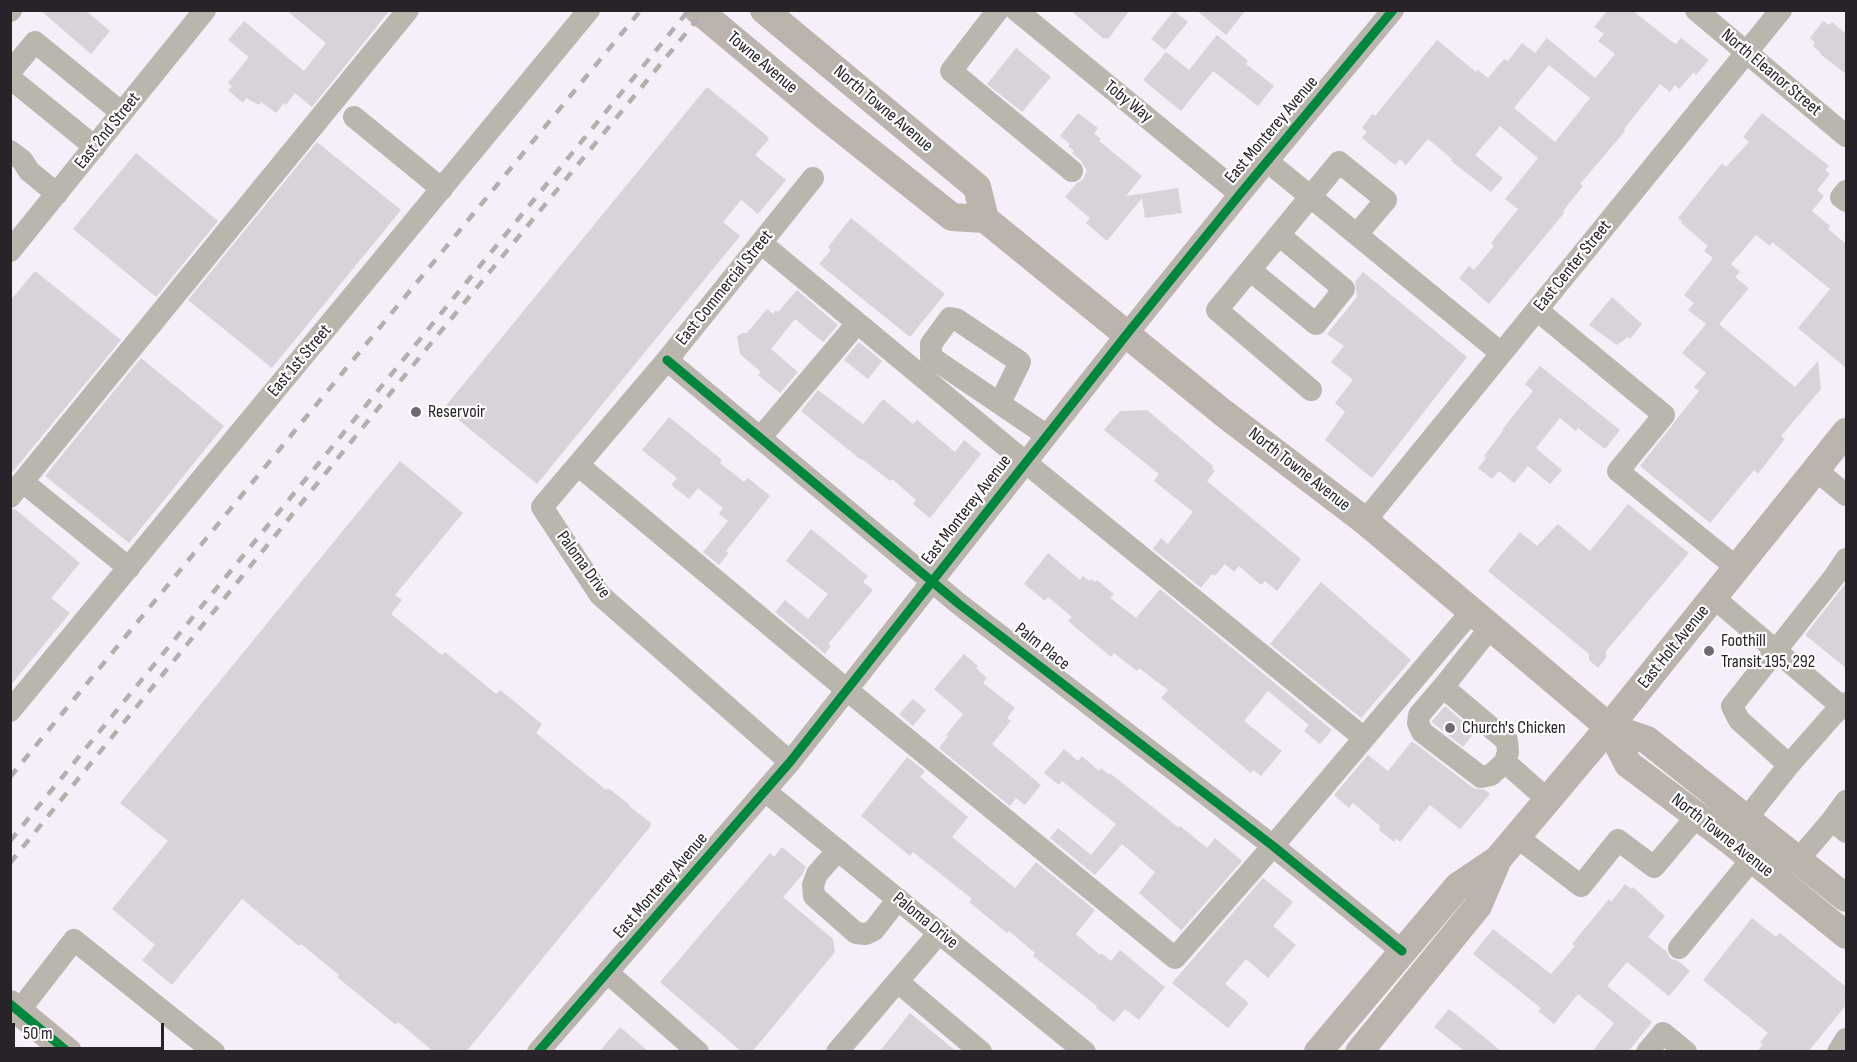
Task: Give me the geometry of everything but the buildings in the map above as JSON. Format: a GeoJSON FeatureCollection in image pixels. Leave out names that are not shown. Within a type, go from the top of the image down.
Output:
{"type":"FeatureCollection","features":[{"type":"Feature","properties":{"kind":"main road","name":"Towne Avenue"},"geometry":{"type":"LineString","coordinates":[[698,10],[825,116],[952,217],[985,219]]}},
{"type":"Feature","properties":{"kind":"main road","name":"North Towne Avenue"},"geometry":{"type":"LineString","coordinates":[[764,10],[977,187],[985,219],[1222,412],[1365,521],[1609,727],[1647,740],[1846,898]]}},
{"type":"Feature","properties":{"kind":"main road","name":"East Holt Avenue"},"geometry":{"type":"LineString","coordinates":[[1318,1052],[1458,886],[1498,859],[1517,837],[1609,727],[1846,432]]}},
{"type":"Feature","properties":{"kind":"main road","name":"North Towne Avenue"},"geometry":{"type":"LineString","coordinates":[[1609,727],[1628,764],[1846,935]]}},
{"type":"Feature","properties":{"kind":"main road","name":"East Holt Avenue"},"geometry":{"type":"LineString","coordinates":[[1359,1052],[1478,906],[1498,859]]}},
{"type":"Feature","properties":{"kind":"main road"},"geometry":{"type":"LineString","coordinates":[[15,1008],[56,1048]]}},
{"type":"Feature","properties":{"kind":"street","name":"East 2nd Street"},"geometry":{"type":"LineString","coordinates":[[10,251],[205,10]]}},
{"type":"Feature","properties":{"kind":"street"},"geometry":{"type":"LineString","coordinates":[[129,568],[17,490],[408,10]]}},
{"type":"Feature","properties":{"kind":"street","name":"East 1st Street"},"geometry":{"type":"LineString","coordinates":[[10,711],[590,10]]}},
{"type":"Feature","properties":{"kind":"street"},"geometry":{"type":"LineString","coordinates":[[998,10],[951,71],[1072,171]]}},
{"type":"Feature","properties":{"kind":"street","name":"Toby Way"},"geometry":{"type":"LineString","coordinates":[[1016,10],[1240,194]]}},
{"type":"Feature","properties":{"kind":"street","name":"East Monterey Avenue"},"geometry":{"type":"LineString","coordinates":[[538,1052],[790,762],[1046,435],[1240,194],[1393,10]]}},
{"type":"Feature","properties":{"kind":"street","name":"North Eleanor Street"},"geometry":{"type":"LineString","coordinates":[[1696,10],[1846,136]]}},
{"type":"Feature","properties":{"kind":"street","name":"East Center Street"},"geometry":{"type":"LineString","coordinates":[[1365,521],[1781,10]]}},
{"type":"Feature","properties":{"kind":"street"},"geometry":{"type":"LineString","coordinates":[[10,72],[35,42],[122,113]]}},
{"type":"Feature","properties":{"kind":"street"},"geometry":{"type":"LineString","coordinates":[[10,78],[95,147]]}},
{"type":"Feature","properties":{"kind":"street"},"geometry":{"type":"LineString","coordinates":[[354,117],[442,189]]}},
{"type":"Feature","properties":{"kind":"street"},"geometry":{"type":"LineString","coordinates":[[12,155],[22,160],[29,171],[57,195]]}},
{"type":"Feature","properties":{"kind":"street"},"geometry":{"type":"LineString","coordinates":[[1267,161],[1501,353]]}},
{"type":"Feature","properties":{"kind":"street"},"geometry":{"type":"LineString","coordinates":[[1311,390],[1217,310],[1339,162],[1386,200],[1357,234]]}},
{"type":"Feature","properties":{"kind":"street","name":"East Commercial Street"},"geometry":{"type":"LineString","coordinates":[[542,507],[667,360],[813,178]]}},
{"type":"Feature","properties":{"kind":"street"},"geometry":{"type":"LineString","coordinates":[[1846,191],[1841,197],[1846,201]]}},
{"type":"Feature","properties":{"kind":"street"},"geometry":{"type":"LineString","coordinates":[[1250,270],[1316,324],[1344,289],[1279,235]]}},
{"type":"Feature","properties":{"kind":"street"},"geometry":{"type":"LineString","coordinates":[[761,243],[1364,738]]}},
{"type":"Feature","properties":{"kind":"street"},"geometry":{"type":"LineString","coordinates":[[1537,310],[1664,415],[1618,471],[1737,568]]}},
{"type":"Feature","properties":{"kind":"street"},"geometry":{"type":"LineString","coordinates":[[760,438],[849,333]]}},
{"type":"Feature","properties":{"kind":"street","name":"Palm Place"},"geometry":{"type":"LineString","coordinates":[[667,360],[933,582],[1273,846],[1402,951]]}},
{"type":"Feature","properties":{"kind":"street"},"geometry":{"type":"LineString","coordinates":[[1000,403],[1046,435]]}},
{"type":"Feature","properties":{"kind":"street"},"geometry":{"type":"LineString","coordinates":[[578,465],[847,690],[1175,958],[1364,738],[1480,620]]}},
{"type":"Feature","properties":{"kind":"street"},"geometry":{"type":"LineString","coordinates":[[1816,470],[1846,495]]}},
{"type":"Feature","properties":{"kind":"street","name":"Paloma Drive"},"geometry":{"type":"LineString","coordinates":[[542,507],[600,595],[790,762]]}},
{"type":"Feature","properties":{"kind":"street"},"geometry":{"type":"LineString","coordinates":[[1790,765],[1739,720],[1732,706],[1846,559]]}},
{"type":"Feature","properties":{"kind":"street"},"geometry":{"type":"LineString","coordinates":[[1713,597],[1844,705],[1832,716],[1747,818]]}},
{"type":"Feature","properties":{"kind":"street"},"geometry":{"type":"LineString","coordinates":[[1443,687],[1507,741],[1508,752],[1505,762],[1491,775],[1480,777],[1422,732],[1418,723],[1419,715],[1443,687],[1480,620]]}},
{"type":"Feature","properties":{"kind":"street"},"geometry":{"type":"LineString","coordinates":[[1505,762],[1548,800]]}},
{"type":"Feature","properties":{"kind":"street","name":"Paloma Drive"},"geometry":{"type":"LineString","coordinates":[[765,791],[1085,1052]]}},
{"type":"Feature","properties":{"kind":"street"},"geometry":{"type":"LineString","coordinates":[[1798,860],[1839,826],[1846,801]]}},
{"type":"Feature","properties":{"kind":"street"},"geometry":{"type":"LineString","coordinates":[[1517,837],[1581,886],[1618,840],[1654,867],[1697,816]]}},
{"type":"Feature","properties":{"kind":"street"},"geometry":{"type":"LineString","coordinates":[[838,850],[817,874],[813,885],[814,896],[856,933],[866,934],[874,930],[898,899]]}},
{"type":"Feature","properties":{"kind":"street"},"geometry":{"type":"LineString","coordinates":[[1679,948],[1752,859]]}},
{"type":"Feature","properties":{"kind":"street"},"geometry":{"type":"LineString","coordinates":[[837,1052],[939,933]]}},
{"type":"Feature","properties":{"kind":"street"},"geometry":{"type":"LineString","coordinates":[[15,1008],[74,940],[214,1052]]}},
{"type":"Feature","properties":{"kind":"street"},"geometry":{"type":"LineString","coordinates":[[608,972],[698,1052]]}},
{"type":"Feature","properties":{"kind":"street"},"geometry":{"type":"LineString","coordinates":[[898,982],[981,1052]]}},
{"type":"Feature","properties":{"kind":"street"},"geometry":{"type":"LineString","coordinates":[[1647,1052],[1663,1033],[1686,1052]]}},
{"type":"Feature","properties":{"kind":"street"},"geometry":{"type":"LineString","coordinates":[[1838,1052],[1846,1039]]}},
{"type":"Feature","properties":{"kind":"railway"},"geometry":{"type":"LineString","coordinates":[[10,777],[641,10]]}},
{"type":"Feature","properties":{"kind":"railway"},"geometry":{"type":"LineString","coordinates":[[10,841],[689,10]]}},
{"type":"Feature","properties":{"kind":"railway"},"geometry":{"type":"LineString","coordinates":[[10,863],[423,353],[705,10]]}},
{"type":"Feature","properties":{"kind":"cycle path"},"geometry":{"type":"LineString","coordinates":[[538,1052],[790,762],[1127,334],[1393,10]]}},
{"type":"Feature","properties":{"kind":"cycle path"},"geometry":{"type":"LineString","coordinates":[[667,360],[959,604],[1273,846],[1402,951]]}},
{"type":"Feature","properties":{"kind":"cycle path"},"geometry":{"type":"LineString","coordinates":[[10,1004],[68,1052]]}},
{"type":"Feature","properties":{"kind":"place","name":"Reservoir"},"geometry":{"type":"Point","coordinates":[416,412]}},
{"type":"Feature","properties":{"kind":"place","name":"Foothill Transit 195, 292"},"geometry":{"type":"Point","coordinates":[1709,651]}},
{"type":"Feature","properties":{"kind":"place","name":"Church's Chicken"},"geometry":{"type":"Point","coordinates":[1450,728]}}]}
